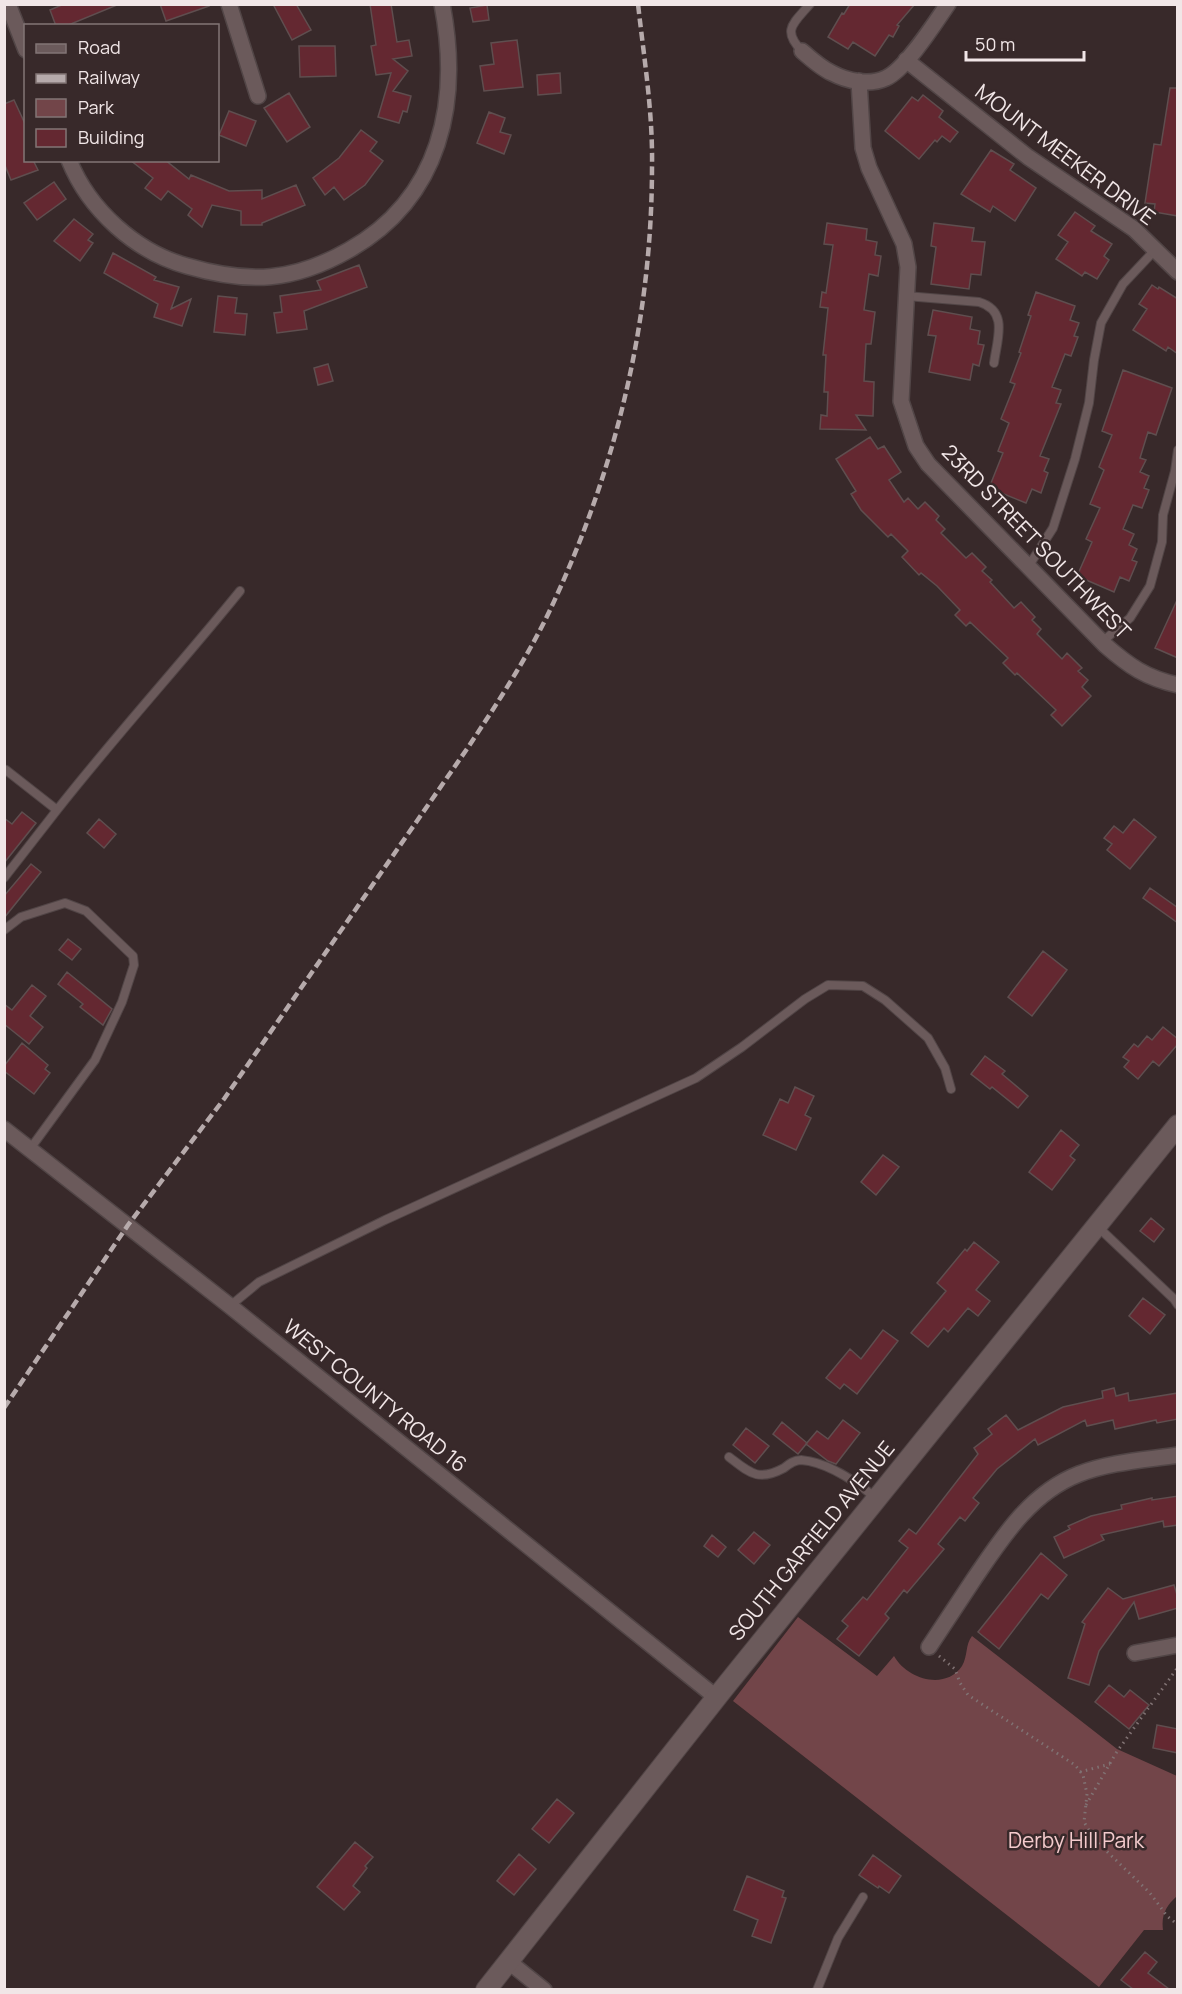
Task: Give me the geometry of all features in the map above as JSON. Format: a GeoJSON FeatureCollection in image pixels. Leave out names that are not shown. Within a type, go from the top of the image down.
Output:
{"type":"FeatureCollection","features":[{"type":"Feature","properties":{"kind":"street"},"geometry":{"type":"LineString","coordinates":[[8,4],[24,45]]}},
{"type":"Feature","properties":{"kind":"street"},"geometry":{"type":"LineString","coordinates":[[230,4],[258,96]]}},
{"type":"Feature","properties":{"kind":"street"},"geometry":{"type":"LineString","coordinates":[[70,162],[85,189],[112,222],[150,251],[171,262],[216,275],[245,278],[276,277],[309,270],[362,243],[386,224],[407,202],[429,167],[443,120],[450,80],[442,4]]}},
{"type":"Feature","properties":{"kind":"street"},"geometry":{"type":"LineString","coordinates":[[802,51],[831,73],[846,79],[859,81],[885,79],[906,60],[948,4]]}},
{"type":"Feature","properties":{"kind":"street","name":"MOUNT MEEKER DRIVE"},"geometry":{"type":"LineString","coordinates":[[906,60],[1028,157],[1134,230],[1176,268]]}},
{"type":"Feature","properties":{"kind":"street","name":"23RD STREET SOUTHWEST"},"geometry":{"type":"LineString","coordinates":[[859,81],[863,148],[869,168],[904,244],[908,267],[901,401],[916,447],[928,464],[1102,642],[1132,668],[1162,682],[1178,685]]}},
{"type":"Feature","properties":{"kind":"street","name":"SOUTH GARFIELD AVENUE"},"geometry":{"type":"LineString","coordinates":[[486,1989],[1178,1125]]}},
{"type":"Feature","properties":{"kind":"street","name":"WEST COUNTY ROAD 16"},"geometry":{"type":"LineString","coordinates":[[4,1129],[230,1306],[717,1698]]}},
{"type":"Feature","properties":{"kind":"street"},"geometry":{"type":"LineString","coordinates":[[928,1647],[1007,1530],[1034,1502],[1080,1474],[1116,1465],[1178,1455]]}},
{"type":"Feature","properties":{"kind":"street"},"geometry":{"type":"LineString","coordinates":[[1136,1653],[1178,1645]]}},
{"type":"Feature","properties":{"kind":"street"},"geometry":{"type":"LineString","coordinates":[[508,1961],[544,1989]]}},
{"type":"Feature","properties":{"kind":"lane"},"geometry":{"type":"LineString","coordinates":[[802,51],[791,38],[790,31],[794,22],[810,4]]}},
{"type":"Feature","properties":{"kind":"lane"},"geometry":{"type":"LineString","coordinates":[[1029,567],[1053,528],[1075,459],[1089,403],[1101,323],[1123,284],[1155,250]]}},
{"type":"Feature","properties":{"kind":"lane"},"geometry":{"type":"LineString","coordinates":[[906,296],[987,304],[998,317],[994,363]]}},
{"type":"Feature","properties":{"kind":"lane"},"geometry":{"type":"LineString","coordinates":[[1102,642],[1130,618],[1150,586],[1162,542],[1163,515],[1176,471],[1178,450]]}},
{"type":"Feature","properties":{"kind":"lane"},"geometry":{"type":"LineString","coordinates":[[4,878],[96,761],[240,591]]}},
{"type":"Feature","properties":{"kind":"lane"},"geometry":{"type":"LineString","coordinates":[[4,772],[6,770],[57,810]]}},
{"type":"Feature","properties":{"kind":"lane"},"geometry":{"type":"LineString","coordinates":[[4,930],[21,917],[65,903],[86,911],[133,956],[134,964],[122,1002],[95,1060],[30,1149]]}},
{"type":"Feature","properties":{"kind":"lane"},"geometry":{"type":"LineString","coordinates":[[230,1306],[259,1282],[353,1236],[696,1078],[742,1047],[805,999],[828,985],[863,986],[885,1000],[928,1038],[945,1068],[951,1089]]}},
{"type":"Feature","properties":{"kind":"lane"},"geometry":{"type":"LineString","coordinates":[[1096,1226],[1147,1272],[1178,1305]]}},
{"type":"Feature","properties":{"kind":"lane"},"geometry":{"type":"LineString","coordinates":[[729,1457],[747,1471],[762,1476],[794,1461],[817,1464],[857,1483],[877,1498]]}},
{"type":"Feature","properties":{"kind":"lane"},"geometry":{"type":"LineString","coordinates":[[817,1989],[838,1938],[863,1897]]}},
{"type":"Feature","properties":{"kind":"path"},"geometry":{"type":"LineString","coordinates":[[928,1647],[955,1669],[968,1695],[1075,1765],[1083,1775],[1087,1794],[1084,1822],[1095,1840],[1150,1893],[1167,1916],[1178,1925]]}},
{"type":"Feature","properties":{"kind":"path"},"geometry":{"type":"LineString","coordinates":[[1085,1807],[1110,1764],[1178,1667]]}},
{"type":"Feature","properties":{"kind":"path"},"geometry":{"type":"LineString","coordinates":[[1080,1772],[1110,1764]]}},
{"type":"Feature","properties":{"kind":"green space","name":"Derby Hill Park"},"geometry":{"type":"Polygon","coordinates":[[[798,1617],[877,1676],[894,1656],[908,1671],[917,1676],[936,1680],[946,1678],[955,1674],[962,1666],[972,1636],[1117,1749],[1177,1776],[1177,1896],[1165,1911],[1163,1930],[1144,1930],[1099,1987],[733,1701],[798,1617]]]}},
{"type":"Feature","properties":{"kind":"building"},"geometry":{"type":"Polygon","coordinates":[[[64,4],[117,5],[71,24],[55,24],[50,10],[64,4]]]}},
{"type":"Feature","properties":{"kind":"building"},"geometry":{"type":"Polygon","coordinates":[[[160,4],[208,4],[209,6],[166,21],[160,4]]]}},
{"type":"Feature","properties":{"kind":"building"},"geometry":{"type":"Polygon","coordinates":[[[273,4],[296,4],[311,30],[292,40],[273,4]]]}},
{"type":"Feature","properties":{"kind":"building"},"geometry":{"type":"Polygon","coordinates":[[[370,4],[391,4],[397,42],[409,40],[412,56],[393,59],[408,71],[393,91],[411,96],[407,112],[403,111],[399,123],[378,117],[391,73],[376,75],[371,46],[376,45],[370,4]]]}},
{"type":"Feature","properties":{"kind":"building"},"geometry":{"type":"Polygon","coordinates":[[[850,4],[915,4],[897,25],[899,26],[893,37],[889,35],[875,56],[853,42],[848,49],[828,37],[850,4]]]}},
{"type":"Feature","properties":{"kind":"building"},"geometry":{"type":"Polygon","coordinates":[[[487,5],[489,20],[473,22],[470,8],[487,5]]]}},
{"type":"Feature","properties":{"kind":"building"},"geometry":{"type":"Polygon","coordinates":[[[517,40],[523,87],[484,91],[480,66],[494,64],[491,43],[517,40]]]}},
{"type":"Feature","properties":{"kind":"building"},"geometry":{"type":"Polygon","coordinates":[[[299,46],[335,46],[336,76],[300,77],[299,46]]]}},
{"type":"Feature","properties":{"kind":"building"},"geometry":{"type":"Polygon","coordinates":[[[560,73],[561,93],[538,95],[537,75],[560,73]]]}},
{"type":"Feature","properties":{"kind":"building"},"geometry":{"type":"Polygon","coordinates":[[[1170,88],[1178,88],[1178,216],[1154,212],[1155,204],[1145,203],[1154,144],[1161,145],[1170,88]]]}},
{"type":"Feature","properties":{"kind":"building"},"geometry":{"type":"Polygon","coordinates":[[[289,93],[310,127],[287,142],[264,108],[289,93]]]}},
{"type":"Feature","properties":{"kind":"building"},"geometry":{"type":"Polygon","coordinates":[[[923,95],[943,111],[939,117],[958,132],[950,142],[942,136],[937,142],[935,140],[919,159],[885,131],[912,97],[918,101],[923,95]]]}},
{"type":"Feature","properties":{"kind":"building"},"geometry":{"type":"Polygon","coordinates":[[[14,100],[24,122],[24,162],[34,162],[38,170],[11,180],[4,163],[4,104],[14,100]]]}},
{"type":"Feature","properties":{"kind":"building"},"geometry":{"type":"Polygon","coordinates":[[[229,111],[256,121],[246,146],[219,135],[229,111]]]}},
{"type":"Feature","properties":{"kind":"building"},"geometry":{"type":"Polygon","coordinates":[[[489,112],[505,118],[500,132],[511,135],[504,154],[477,143],[489,112]]]}},
{"type":"Feature","properties":{"kind":"building"},"geometry":{"type":"Polygon","coordinates":[[[361,130],[377,142],[370,151],[383,161],[365,185],[344,200],[334,187],[325,195],[313,178],[339,158],[361,130]]]}},
{"type":"Feature","properties":{"kind":"building"},"geometry":{"type":"Polygon","coordinates":[[[991,150],[1014,164],[1010,170],[1036,188],[1015,221],[993,206],[990,212],[961,194],[991,150]]]}},
{"type":"Feature","properties":{"kind":"building"},"geometry":{"type":"Polygon","coordinates":[[[133,162],[168,162],[189,179],[191,175],[229,191],[262,190],[262,199],[296,185],[305,205],[262,223],[262,225],[241,225],[241,211],[212,205],[202,227],[188,215],[192,209],[168,191],[161,200],[145,188],[153,178],[133,162]]]}},
{"type":"Feature","properties":{"kind":"building"},"geometry":{"type":"Polygon","coordinates":[[[54,182],[66,199],[37,220],[24,203],[54,182]]]}},
{"type":"Feature","properties":{"kind":"building"},"geometry":{"type":"Polygon","coordinates":[[[1075,212],[1095,226],[1091,231],[1112,244],[1104,256],[1109,260],[1097,279],[1085,272],[1082,276],[1056,259],[1068,242],[1058,235],[1075,212]]]}},
{"type":"Feature","properties":{"kind":"building"},"geometry":{"type":"Polygon","coordinates":[[[74,219],[93,234],[88,240],[93,243],[80,261],[54,241],[74,219]]]}},
{"type":"Feature","properties":{"kind":"building"},"geometry":{"type":"Polygon","coordinates":[[[827,223],[867,229],[866,240],[877,242],[875,255],[881,256],[878,276],[869,274],[864,310],[875,312],[871,344],[866,344],[864,381],[874,382],[873,416],[856,415],[866,430],[820,429],[821,415],[827,416],[828,392],[824,392],[826,355],[823,355],[828,308],[820,307],[822,292],[826,293],[833,245],[824,244],[827,223]]]}},
{"type":"Feature","properties":{"kind":"building"},"geometry":{"type":"Polygon","coordinates":[[[934,223],[974,228],[972,241],[985,242],[981,275],[971,274],[969,289],[931,284],[936,247],[931,246],[934,223]]]}},
{"type":"Feature","properties":{"kind":"building"},"geometry":{"type":"Polygon","coordinates":[[[113,253],[156,277],[154,280],[179,287],[171,309],[191,299],[182,326],[154,317],[158,304],[104,273],[113,253]]]}},
{"type":"Feature","properties":{"kind":"building"},"geometry":{"type":"Polygon","coordinates":[[[359,265],[367,287],[304,311],[307,329],[277,333],[274,313],[282,312],[280,296],[321,290],[317,281],[359,265]]]}},
{"type":"Feature","properties":{"kind":"building"},"geometry":{"type":"Polygon","coordinates":[[[1152,285],[1178,299],[1178,354],[1168,347],[1166,351],[1133,330],[1147,309],[1139,304],[1152,285]]]}},
{"type":"Feature","properties":{"kind":"building"},"geometry":{"type":"Polygon","coordinates":[[[1036,292],[1075,306],[1070,320],[1079,323],[1074,336],[1078,337],[1071,356],[1065,354],[1052,387],[1061,390],[1056,403],[1061,404],[1040,456],[1049,459],[1044,471],[1048,473],[1041,493],[1032,489],[1026,503],[989,488],[1003,453],[998,451],[1009,423],[1001,419],[1015,384],[1010,382],[1021,353],[1019,352],[1031,316],[1028,315],[1036,292]]]}},
{"type":"Feature","properties":{"kind":"building"},"geometry":{"type":"Polygon","coordinates":[[[218,296],[237,298],[235,313],[247,314],[245,335],[214,332],[218,296]]]}},
{"type":"Feature","properties":{"kind":"building"},"geometry":{"type":"Polygon","coordinates":[[[933,310],[972,317],[970,329],[980,331],[978,344],[984,345],[979,366],[973,364],[970,380],[929,372],[936,336],[928,335],[933,310]]]}},
{"type":"Feature","properties":{"kind":"building"},"geometry":{"type":"Polygon","coordinates":[[[328,364],[333,381],[318,385],[314,368],[328,364]]]}},
{"type":"Feature","properties":{"kind":"building"},"geometry":{"type":"Polygon","coordinates":[[[1123,370],[1172,388],[1156,435],[1148,432],[1140,458],[1146,460],[1140,472],[1149,476],[1144,488],[1149,490],[1142,508],[1133,505],[1123,529],[1134,534],[1129,545],[1137,549],[1132,560],[1137,562],[1129,581],[1120,577],[1114,592],[1077,576],[1092,542],[1086,539],[1100,508],[1090,504],[1104,470],[1099,467],[1112,435],[1102,431],[1123,370]]]}},
{"type":"Feature","properties":{"kind":"building"},"geometry":{"type":"Polygon","coordinates":[[[870,437],[878,449],[884,446],[901,472],[889,480],[904,502],[908,498],[918,509],[925,502],[939,516],[936,520],[945,529],[941,533],[966,558],[972,553],[986,567],[982,571],[1014,608],[1021,602],[1035,617],[1032,620],[1041,629],[1037,634],[1062,659],[1067,653],[1082,668],[1078,671],[1088,680],[1082,687],[1091,696],[1062,726],[1051,715],[1056,710],[1017,673],[1015,675],[1003,663],[1008,658],[970,622],[966,626],[955,615],[960,610],[937,586],[921,573],[919,575],[902,557],[908,551],[891,534],[888,537],[861,510],[851,494],[856,491],[836,459],[870,437]]]}},
{"type":"Feature","properties":{"kind":"building"},"geometry":{"type":"Polygon","coordinates":[[[1178,598],[1178,658],[1155,648],[1178,598]]]}},
{"type":"Feature","properties":{"kind":"building"},"geometry":{"type":"Polygon","coordinates":[[[22,812],[36,823],[4,863],[4,818],[12,824],[22,812]]]}},
{"type":"Feature","properties":{"kind":"building"},"geometry":{"type":"Polygon","coordinates":[[[99,819],[116,834],[104,848],[87,833],[99,819]]]}},
{"type":"Feature","properties":{"kind":"building"},"geometry":{"type":"Polygon","coordinates":[[[1134,819],[1156,837],[1130,869],[1107,850],[1112,844],[1104,838],[1114,826],[1123,833],[1134,819]]]}},
{"type":"Feature","properties":{"kind":"building"},"geometry":{"type":"Polygon","coordinates":[[[31,864],[41,872],[4,918],[4,896],[31,864]]]}},
{"type":"Feature","properties":{"kind":"building"},"geometry":{"type":"Polygon","coordinates":[[[1150,888],[1178,908],[1178,923],[1143,898],[1150,888]]]}},
{"type":"Feature","properties":{"kind":"building"},"geometry":{"type":"Polygon","coordinates":[[[68,939],[81,949],[72,960],[59,950],[68,939]]]}},
{"type":"Feature","properties":{"kind":"building"},"geometry":{"type":"Polygon","coordinates":[[[1043,951],[1067,970],[1032,1016],[1008,997],[1043,951]]]}},
{"type":"Feature","properties":{"kind":"building"},"geometry":{"type":"Polygon","coordinates":[[[67,972],[112,1009],[103,1025],[80,1007],[83,1004],[58,984],[67,972]]]}},
{"type":"Feature","properties":{"kind":"building"},"geometry":{"type":"Polygon","coordinates":[[[32,985],[46,996],[30,1016],[43,1027],[29,1044],[4,1024],[4,1004],[12,1010],[32,985]]]}},
{"type":"Feature","properties":{"kind":"building"},"geometry":{"type":"Polygon","coordinates":[[[1163,1027],[1178,1039],[1178,1044],[1159,1066],[1153,1061],[1138,1079],[1124,1067],[1129,1061],[1123,1057],[1134,1044],[1138,1047],[1147,1036],[1152,1040],[1163,1027]]]}},
{"type":"Feature","properties":{"kind":"building"},"geometry":{"type":"Polygon","coordinates":[[[22,1043],[48,1065],[45,1069],[50,1073],[34,1094],[4,1071],[4,1066],[22,1043]]]}},
{"type":"Feature","properties":{"kind":"building"},"geometry":{"type":"Polygon","coordinates":[[[985,1056],[1005,1071],[1002,1074],[1028,1096],[1018,1108],[971,1074],[985,1056]]]}},
{"type":"Feature","properties":{"kind":"building"},"geometry":{"type":"Polygon","coordinates":[[[795,1087],[814,1096],[805,1115],[811,1118],[796,1150],[763,1135],[780,1099],[788,1103],[795,1087]]]}},
{"type":"Feature","properties":{"kind":"building"},"geometry":{"type":"Polygon","coordinates":[[[1061,1130],[1079,1145],[1070,1156],[1075,1160],[1052,1190],[1029,1172],[1061,1130]]]}},
{"type":"Feature","properties":{"kind":"building"},"geometry":{"type":"Polygon","coordinates":[[[883,1155],[899,1167],[876,1195],[861,1182],[883,1155]]]}},
{"type":"Feature","properties":{"kind":"building"},"geometry":{"type":"Polygon","coordinates":[[[1151,1218],[1164,1229],[1154,1242],[1140,1231],[1151,1218]]]}},
{"type":"Feature","properties":{"kind":"building"},"geometry":{"type":"Polygon","coordinates":[[[974,1242],[999,1262],[976,1290],[990,1301],[978,1316],[968,1308],[948,1332],[944,1328],[928,1347],[911,1333],[946,1291],[937,1283],[965,1249],[967,1251],[974,1242]]]}},
{"type":"Feature","properties":{"kind":"building"},"geometry":{"type":"Polygon","coordinates":[[[1143,1298],[1165,1315],[1150,1334],[1129,1316],[1143,1298]]]}},
{"type":"Feature","properties":{"kind":"building"},"geometry":{"type":"Polygon","coordinates":[[[883,1330],[898,1341],[857,1394],[844,1384],[840,1389],[826,1378],[850,1349],[861,1359],[883,1330]]]}},
{"type":"Feature","properties":{"kind":"building"},"geometry":{"type":"Polygon","coordinates":[[[1114,1388],[1116,1396],[1128,1393],[1129,1401],[1178,1393],[1178,1419],[1157,1423],[1156,1420],[1115,1429],[1113,1420],[1087,1426],[1085,1420],[1038,1445],[1035,1439],[997,1469],[973,1498],[979,1503],[965,1521],[960,1517],[938,1544],[944,1549],[907,1593],[904,1590],[885,1614],[889,1618],[859,1656],[837,1639],[848,1626],[842,1621],[863,1597],[867,1600],[908,1548],[899,1541],[909,1529],[916,1534],[978,1454],[974,1448],[992,1434],[988,1429],[1006,1415],[1018,1430],[1063,1407],[1103,1398],[1102,1391],[1114,1388]]]}},
{"type":"Feature","properties":{"kind":"building"},"geometry":{"type":"Polygon","coordinates":[[[843,1420],[860,1433],[836,1464],[828,1461],[806,1444],[817,1431],[828,1439],[843,1420]]]}},
{"type":"Feature","properties":{"kind":"building"},"geometry":{"type":"Polygon","coordinates":[[[782,1422],[807,1443],[798,1454],[773,1434],[782,1422]]]}},
{"type":"Feature","properties":{"kind":"building"},"geometry":{"type":"Polygon","coordinates":[[[746,1428],[769,1446],[755,1463],[733,1445],[746,1428]]]}},
{"type":"Feature","properties":{"kind":"building"},"geometry":{"type":"Polygon","coordinates":[[[1178,1496],[1178,1525],[1164,1527],[1163,1521],[1101,1535],[1104,1540],[1064,1558],[1054,1537],[1070,1529],[1068,1526],[1091,1516],[1122,1509],[1121,1505],[1152,1498],[1152,1500],[1178,1496]]]}},
{"type":"Feature","properties":{"kind":"building"},"geometry":{"type":"Polygon","coordinates":[[[754,1532],[770,1545],[754,1564],[738,1550],[754,1532]]]}},
{"type":"Feature","properties":{"kind":"building"},"geometry":{"type":"Polygon","coordinates":[[[712,1535],[726,1547],[718,1557],[704,1546],[712,1535]]]}},
{"type":"Feature","properties":{"kind":"building"},"geometry":{"type":"Polygon","coordinates":[[[1041,1553],[1067,1575],[1048,1599],[1041,1594],[999,1649],[978,1632],[1041,1553]]]}},
{"type":"Feature","properties":{"kind":"building"},"geometry":{"type":"Polygon","coordinates":[[[1174,1585],[1178,1608],[1139,1619],[1134,1602],[1099,1651],[1089,1685],[1068,1678],[1085,1624],[1082,1622],[1108,1588],[1123,1599],[1174,1585]]]}},
{"type":"Feature","properties":{"kind":"building"},"geometry":{"type":"Polygon","coordinates":[[[1109,1685],[1124,1697],[1130,1690],[1149,1705],[1129,1729],[1095,1702],[1109,1685]]]}},
{"type":"Feature","properties":{"kind":"building"},"geometry":{"type":"Polygon","coordinates":[[[1157,1725],[1178,1729],[1178,1753],[1153,1748],[1157,1725]]]}},
{"type":"Feature","properties":{"kind":"building"},"geometry":{"type":"Polygon","coordinates":[[[557,1799],[574,1813],[549,1843],[532,1829],[557,1799]]]}},
{"type":"Feature","properties":{"kind":"building"},"geometry":{"type":"Polygon","coordinates":[[[355,1842],[373,1857],[353,1886],[360,1892],[344,1910],[317,1887],[355,1842]]]}},
{"type":"Feature","properties":{"kind":"building"},"geometry":{"type":"Polygon","coordinates":[[[519,1854],[536,1869],[514,1895],[497,1881],[519,1854]]]}},
{"type":"Feature","properties":{"kind":"building"},"geometry":{"type":"Polygon","coordinates":[[[873,1855],[901,1876],[889,1893],[859,1875],[873,1855]]]}},
{"type":"Feature","properties":{"kind":"building"},"geometry":{"type":"Polygon","coordinates":[[[747,1876],[784,1891],[782,1897],[786,1898],[771,1943],[752,1936],[758,1920],[734,1910],[747,1876]]]}},
{"type":"Feature","properties":{"kind":"building"},"geometry":{"type":"Polygon","coordinates":[[[1145,1952],[1157,1962],[1148,1973],[1169,1989],[1133,1989],[1121,1980],[1145,1952]]]}},
{"type":"Feature","properties":{"kind":"railway"},"geometry":{"type":"LineString","coordinates":[[4,1408],[128,1225],[224,1099],[469,746],[527,655],[556,597],[578,546],[614,441],[638,332],[646,278],[652,147],[648,86],[638,4]]}}]}
